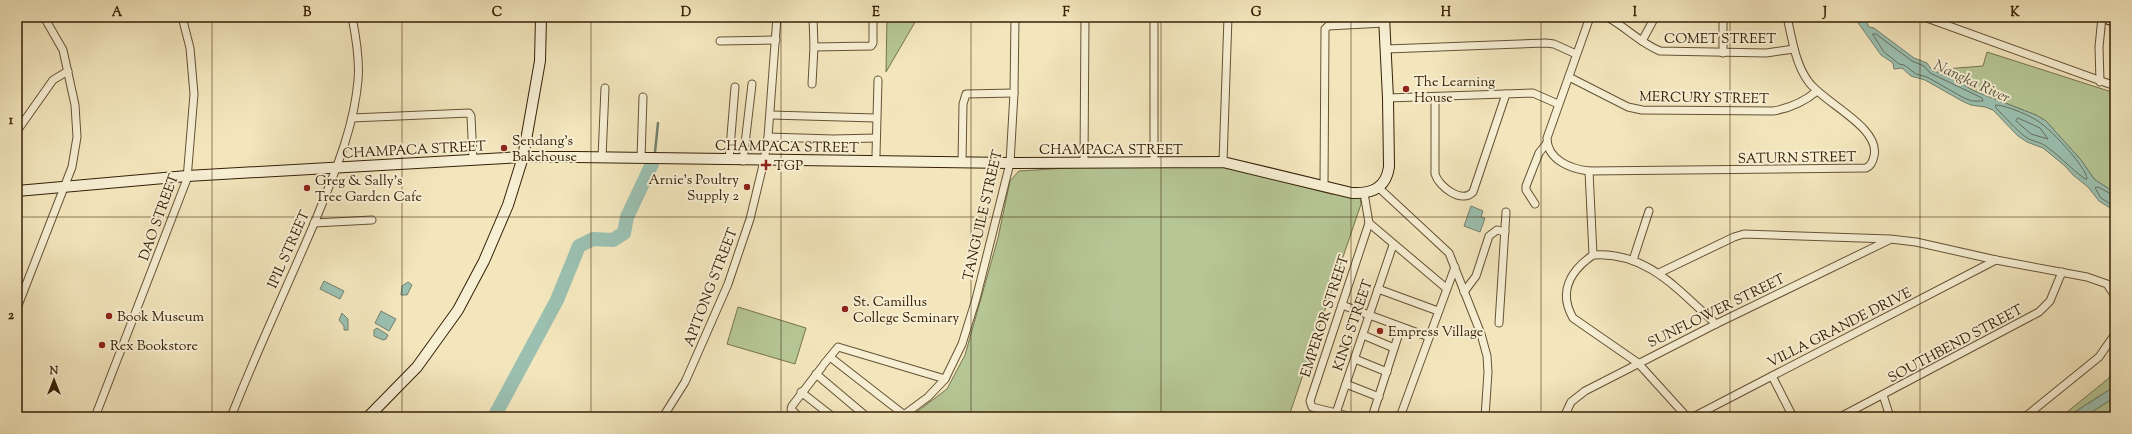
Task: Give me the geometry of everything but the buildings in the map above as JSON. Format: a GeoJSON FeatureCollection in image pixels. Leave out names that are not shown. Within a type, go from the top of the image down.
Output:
{"type":"FeatureCollection","features":[{"type":"Feature","properties":{"kind":"street"},"geometry":{"type":"LineString","coordinates":[[17,308],[72,167],[77,137],[75,105],[63,50],[44,17]]}},
{"type":"Feature","properties":{"kind":"street","name":"DAO STREET"},"geometry":{"type":"LineString","coordinates":[[95,417],[187,176],[194,94],[190,48],[182,17]]}},
{"type":"Feature","properties":{"kind":"street","name":"IPIL STREET"},"geometry":{"type":"LineString","coordinates":[[231,417],[253,360],[314,224],[337,167],[352,118],[358,80],[357,41],[352,17]]}},
{"type":"Feature","properties":{"kind":"street"},"geometry":{"type":"LineString","coordinates":[[368,417],[417,367],[470,289],[508,204],[523,158],[540,66],[542,17]]}},
{"type":"Feature","properties":{"kind":"street","name":"APITONG STREET"},"geometry":{"type":"LineString","coordinates":[[663,417],[686,382],[728,284],[750,219],[764,161],[771,115],[777,17]]}},
{"type":"Feature","properties":{"kind":"street"},"geometry":{"type":"LineString","coordinates":[[812,84],[814,47],[813,17]]}},
{"type":"Feature","properties":{"kind":"street"},"geometry":{"type":"LineString","coordinates":[[814,47],[871,46],[873,43],[873,17]]}},
{"type":"Feature","properties":{"kind":"street","name":"TANGUILE STREET"},"geometry":{"type":"LineString","coordinates":[[904,416],[928,397],[945,379],[962,344],[976,299],[1010,163],[1014,93],[1015,17]]}},
{"type":"Feature","properties":{"kind":"street"},"geometry":{"type":"LineString","coordinates":[[1084,163],[1085,17]]}},
{"type":"Feature","properties":{"kind":"street"},"geometry":{"type":"LineString","coordinates":[[1154,17],[1154,162]]}},
{"type":"Feature","properties":{"kind":"street"},"geometry":{"type":"LineString","coordinates":[[1223,162],[1228,17]]}},
{"type":"Feature","properties":{"kind":"street"},"geometry":{"type":"LineString","coordinates":[[1535,204],[1526,190],[1526,186],[1539,153],[1547,143],[1548,133],[1590,17]]}},
{"type":"Feature","properties":{"kind":"street","name":"COMET STREET"},"geometry":{"type":"LineString","coordinates":[[1607,17],[1642,41],[1660,51],[1766,53],[1794,49]]}},
{"type":"Feature","properties":{"kind":"street"},"geometry":{"type":"LineString","coordinates":[[1642,41],[1656,17]]}},
{"type":"Feature","properties":{"kind":"street"},"geometry":{"type":"LineString","coordinates":[[1723,17],[1723,53]]}},
{"type":"Feature","properties":{"kind":"street","name":"SATURN STREET"},"geometry":{"type":"LineString","coordinates":[[1589,171],[1861,169],[1869,166],[1874,158],[1875,147],[1867,132],[1817,91],[1804,76],[1794,49],[1788,17]]}},
{"type":"Feature","properties":{"kind":"street"},"geometry":{"type":"LineString","coordinates":[[1924,17],[2100,82],[2115,86]]}},
{"type":"Feature","properties":{"kind":"street"},"geometry":{"type":"LineString","coordinates":[[2100,82],[2099,47],[2103,17],[2115,21]]}},
{"type":"Feature","properties":{"kind":"street"},"geometry":{"type":"LineString","coordinates":[[1324,186],[1325,29],[1328,26],[1384,20],[1388,98],[1389,167],[1387,178],[1379,188],[1443,246],[1455,267],[1487,356],[1488,372],[1485,417]]}},
{"type":"Feature","properties":{"kind":"street"},"geometry":{"type":"LineString","coordinates":[[720,41],[776,40]]}},
{"type":"Feature","properties":{"kind":"street"},"geometry":{"type":"LineString","coordinates":[[1386,49],[1546,43],[1554,44],[1576,54]]}},
{"type":"Feature","properties":{"kind":"street"},"geometry":{"type":"LineString","coordinates":[[17,131],[53,80],[68,71]]}},
{"type":"Feature","properties":{"kind":"street","name":"MERCURY STREET"},"geometry":{"type":"LineString","coordinates":[[1569,77],[1628,107],[1642,110],[1783,110],[1805,101],[1817,91]]}},
{"type":"Feature","properties":{"kind":"street"},"geometry":{"type":"LineString","coordinates":[[876,155],[875,118],[878,108],[878,80]]}},
{"type":"Feature","properties":{"kind":"street"},"geometry":{"type":"LineString","coordinates":[[743,161],[752,84]]}},
{"type":"Feature","properties":{"kind":"street"},"geometry":{"type":"LineString","coordinates":[[729,160],[735,87]]}},
{"type":"Feature","properties":{"kind":"street"},"geometry":{"type":"LineString","coordinates":[[602,158],[605,88]]}},
{"type":"Feature","properties":{"kind":"street"},"geometry":{"type":"LineString","coordinates":[[1388,98],[1435,98],[1533,92],[1558,104]]}},
{"type":"Feature","properties":{"kind":"street"},"geometry":{"type":"LineString","coordinates":[[962,163],[963,104],[966,94],[1014,93]]}},
{"type":"Feature","properties":{"kind":"street"},"geometry":{"type":"LineString","coordinates":[[1435,98],[1435,174],[1437,179],[1445,187],[1459,196],[1465,197],[1469,196],[1473,192],[1506,94]]}},
{"type":"Feature","properties":{"kind":"street"},"geometry":{"type":"LineString","coordinates":[[641,158],[642,97]]}},
{"type":"Feature","properties":{"kind":"street"},"geometry":{"type":"LineString","coordinates":[[352,118],[470,113],[473,160]]}},
{"type":"Feature","properties":{"kind":"street"},"geometry":{"type":"LineString","coordinates":[[771,115],[875,118]]}},
{"type":"Feature","properties":{"kind":"street"},"geometry":{"type":"LineString","coordinates":[[768,137],[833,140],[876,138]]}},
{"type":"Feature","properties":{"kind":"street"},"geometry":{"type":"LineString","coordinates":[[1547,143],[1554,156],[1568,167],[1589,171],[1592,255]]}},
{"type":"Feature","properties":{"kind":"street","name":"CHAMPACA STREET"},"geometry":{"type":"LineString","coordinates":[[17,191],[187,176],[523,158],[641,158],[743,161],[962,163],[1223,162],[1352,193],[1364,193],[1379,188]]}},
{"type":"Feature","properties":{"kind":"street","name":"EMPEROR STREET"},"geometry":{"type":"LineString","coordinates":[[1352,417],[1312,407],[1310,401],[1369,223],[1364,193]]}},
{"type":"Feature","properties":{"kind":"street"},"geometry":{"type":"LineString","coordinates":[[1633,260],[1649,211]]}},
{"type":"Feature","properties":{"kind":"street"},"geometry":{"type":"LineString","coordinates":[[1499,323],[1506,212]]}},
{"type":"Feature","properties":{"kind":"street"},"geometry":{"type":"LineString","coordinates":[[314,224],[372,220]]}},
{"type":"Feature","properties":{"kind":"street"},"geometry":{"type":"LineString","coordinates":[[1369,223],[1393,245],[1446,288]]}},
{"type":"Feature","properties":{"kind":"street"},"geometry":{"type":"LineString","coordinates":[[1464,292],[1476,276],[1489,236],[1497,230],[1504,232]]}},
{"type":"Feature","properties":{"kind":"street"},"geometry":{"type":"LineString","coordinates":[[1659,273],[1734,237],[1744,234],[1890,239],[1916,242],[1996,260],[2087,277],[2107,284],[2115,296]]}},
{"type":"Feature","properties":{"kind":"street","name":"SUNFLOWER STREET"},"geometry":{"type":"LineString","coordinates":[[1564,417],[1573,400],[1638,363],[1890,239]]}},
{"type":"Feature","properties":{"kind":"street","name":"KING STREET"},"geometry":{"type":"LineString","coordinates":[[1336,413],[1393,245]]}},
{"type":"Feature","properties":{"kind":"street"},"geometry":{"type":"LineString","coordinates":[[1687,417],[1638,363],[1573,318],[1567,307],[1566,288],[1576,269],[1592,255],[1616,256],[1633,260],[1659,273],[1716,324]]}},
{"type":"Feature","properties":{"kind":"street","name":"VILLA GRANDE DRIVE"},"geometry":{"type":"LineString","coordinates":[[1693,417],[1996,260]]}},
{"type":"Feature","properties":{"kind":"street"},"geometry":{"type":"LineString","coordinates":[[1400,417],[1446,288],[1455,267]]}},
{"type":"Feature","properties":{"kind":"street","name":"SOUTHBEND STREET"},"geometry":{"type":"LineString","coordinates":[[1840,417],[2039,312],[2050,301],[2062,272]]}},
{"type":"Feature","properties":{"kind":"street"},"geometry":{"type":"LineString","coordinates":[[1378,289],[1438,311]]}},
{"type":"Feature","properties":{"kind":"street"},"geometry":{"type":"LineString","coordinates":[[1342,305],[1429,337]]}},
{"type":"Feature","properties":{"kind":"street"},"geometry":{"type":"LineString","coordinates":[[1372,417],[1401,326]]}},
{"type":"Feature","properties":{"kind":"street"},"geometry":{"type":"LineString","coordinates":[[2025,417],[2099,357],[2115,334]]}},
{"type":"Feature","properties":{"kind":"street"},"geometry":{"type":"LineString","coordinates":[[1363,335],[1394,348]]}},
{"type":"Feature","properties":{"kind":"street"},"geometry":{"type":"LineString","coordinates":[[796,415],[792,406],[801,392],[837,347],[945,379]]}},
{"type":"Feature","properties":{"kind":"street"},"geometry":{"type":"LineString","coordinates":[[830,357],[904,416]]}},
{"type":"Feature","properties":{"kind":"street"},"geometry":{"type":"LineString","coordinates":[[1354,359],[1387,372]]}},
{"type":"Feature","properties":{"kind":"street"},"geometry":{"type":"LineString","coordinates":[[816,374],[867,417]]}},
{"type":"Feature","properties":{"kind":"street"},"geometry":{"type":"LineString","coordinates":[[1772,376],[1793,417]]}},
{"type":"Feature","properties":{"kind":"street"},"geometry":{"type":"LineString","coordinates":[[1346,384],[1379,397]]}},
{"type":"Feature","properties":{"kind":"street"},"geometry":{"type":"LineString","coordinates":[[801,392],[833,417]]}},
{"type":"Feature","properties":{"kind":"street"},"geometry":{"type":"LineString","coordinates":[[1883,395],[1890,417]]}},
{"type":"Feature","properties":{"kind":"green space"},"geometry":{"type":"Polygon","coordinates":[[[887,17],[918,17],[886,72],[887,17]]]}},
{"type":"Feature","properties":{"kind":"green space"},"geometry":{"type":"Polygon","coordinates":[[[1987,52],[2115,93],[2115,193],[2094,179],[2081,160],[2046,121],[2036,115],[1974,91],[1956,80],[1932,70],[1983,66],[1987,52]]]}},
{"type":"Feature","properties":{"kind":"green space"},"geometry":{"type":"Polygon","coordinates":[[[1083,167],[1227,167],[1331,194],[1360,197],[1361,204],[1289,416],[1292,417],[917,417],[914,414],[947,389],[965,355],[998,238],[1010,181],[1019,171],[1083,167]]]}},
{"type":"Feature","properties":{"kind":"green space"},"geometry":{"type":"Polygon","coordinates":[[[738,307],[806,328],[795,364],[727,344],[738,307]]]}},
{"type":"Feature","properties":{"kind":"green space"},"geometry":{"type":"Polygon","coordinates":[[[2115,358],[2115,386],[2067,417],[2061,417],[2109,378],[2115,358]]]}},
{"type":"Feature","properties":{"kind":"green space"},"geometry":{"type":"Polygon","coordinates":[[[2115,397],[2115,417],[2084,417],[2115,397]]]}},
{"type":"Feature","properties":{"kind":"water"},"geometry":{"type":"Polygon","coordinates":[[[1854,17],[1864,17],[1869,27],[1874,28],[1914,58],[1927,63],[1932,70],[1956,80],[1974,91],[2036,115],[2046,121],[2081,160],[2094,179],[2115,193],[2115,211],[2099,201],[2088,187],[2043,148],[2027,142],[2018,136],[1993,110],[1971,105],[1962,101],[1925,80],[1911,76],[1902,68],[1894,69],[1893,63],[1881,55],[1854,17]]]}},
{"type":"Feature","properties":{"kind":"water"},"geometry":{"type":"Polygon","coordinates":[[[1471,206],[1483,211],[1481,217],[1485,218],[1480,232],[1464,226],[1471,206]]]}},
{"type":"Feature","properties":{"kind":"water"},"geometry":{"type":"Polygon","coordinates":[[[324,281],[344,291],[340,299],[320,289],[324,281]]]}},
{"type":"Feature","properties":{"kind":"water"},"geometry":{"type":"Polygon","coordinates":[[[408,282],[412,285],[407,295],[401,295],[402,286],[408,282]]]}},
{"type":"Feature","properties":{"kind":"water"},"geometry":{"type":"Polygon","coordinates":[[[381,311],[396,319],[389,331],[375,323],[381,311]]]}},
{"type":"Feature","properties":{"kind":"water"},"geometry":{"type":"Polygon","coordinates":[[[342,313],[348,319],[348,330],[344,330],[344,326],[339,320],[342,313]]]}},
{"type":"Feature","properties":{"kind":"water"},"geometry":{"type":"Polygon","coordinates":[[[377,328],[388,335],[386,339],[383,340],[374,336],[374,330],[377,328]]]}},
{"type":"Feature","properties":{"kind":"water"},"geometry":{"type":"Polygon","coordinates":[[[2115,386],[2115,397],[2084,417],[2067,417],[2115,386]]]}},
{"type":"Feature","properties":{"kind":"waterway"},"geometry":{"type":"LineString","coordinates":[[655,152],[658,123]]}},
{"type":"Feature","properties":{"kind":"waterway"},"geometry":{"type":"LineString","coordinates":[[494,417],[557,300],[579,246],[593,239],[613,240],[624,233],[627,217],[652,164]]}},
{"type":"Feature","properties":{"kind":"place","name":"The Learning House"},"geometry":{"type":"Point","coordinates":[1406,89]}},
{"type":"Feature","properties":{"kind":"place","name":"Sendang's Bakehouse"},"geometry":{"type":"Point","coordinates":[504,148]}},
{"type":"Feature","properties":{"kind":"place","name":"TGP"},"geometry":{"type":"Point","coordinates":[766,165]}},
{"type":"Feature","properties":{"kind":"place","name":"Arnie's Poultry Supply 2"},"geometry":{"type":"Point","coordinates":[747,187]}},
{"type":"Feature","properties":{"kind":"place","name":"Greg & Sally's Tree Garden Cafe"},"geometry":{"type":"Point","coordinates":[307,188]}},
{"type":"Feature","properties":{"kind":"place","name":"St. Camillus College Seminary"},"geometry":{"type":"Point","coordinates":[845,309]}},
{"type":"Feature","properties":{"kind":"place","name":"Book Museum"},"geometry":{"type":"Point","coordinates":[109,316]}},
{"type":"Feature","properties":{"kind":"place","name":"Empress Village"},"geometry":{"type":"Point","coordinates":[1380,331]}},
{"type":"Feature","properties":{"kind":"place","name":"Rex Bookstore"},"geometry":{"type":"Point","coordinates":[102,345]}},
{"type":"Feature","properties":{"kind":"water label","name":"Nangka River"},"geometry":{"type":"Point","coordinates":[1972,81]}}]}
